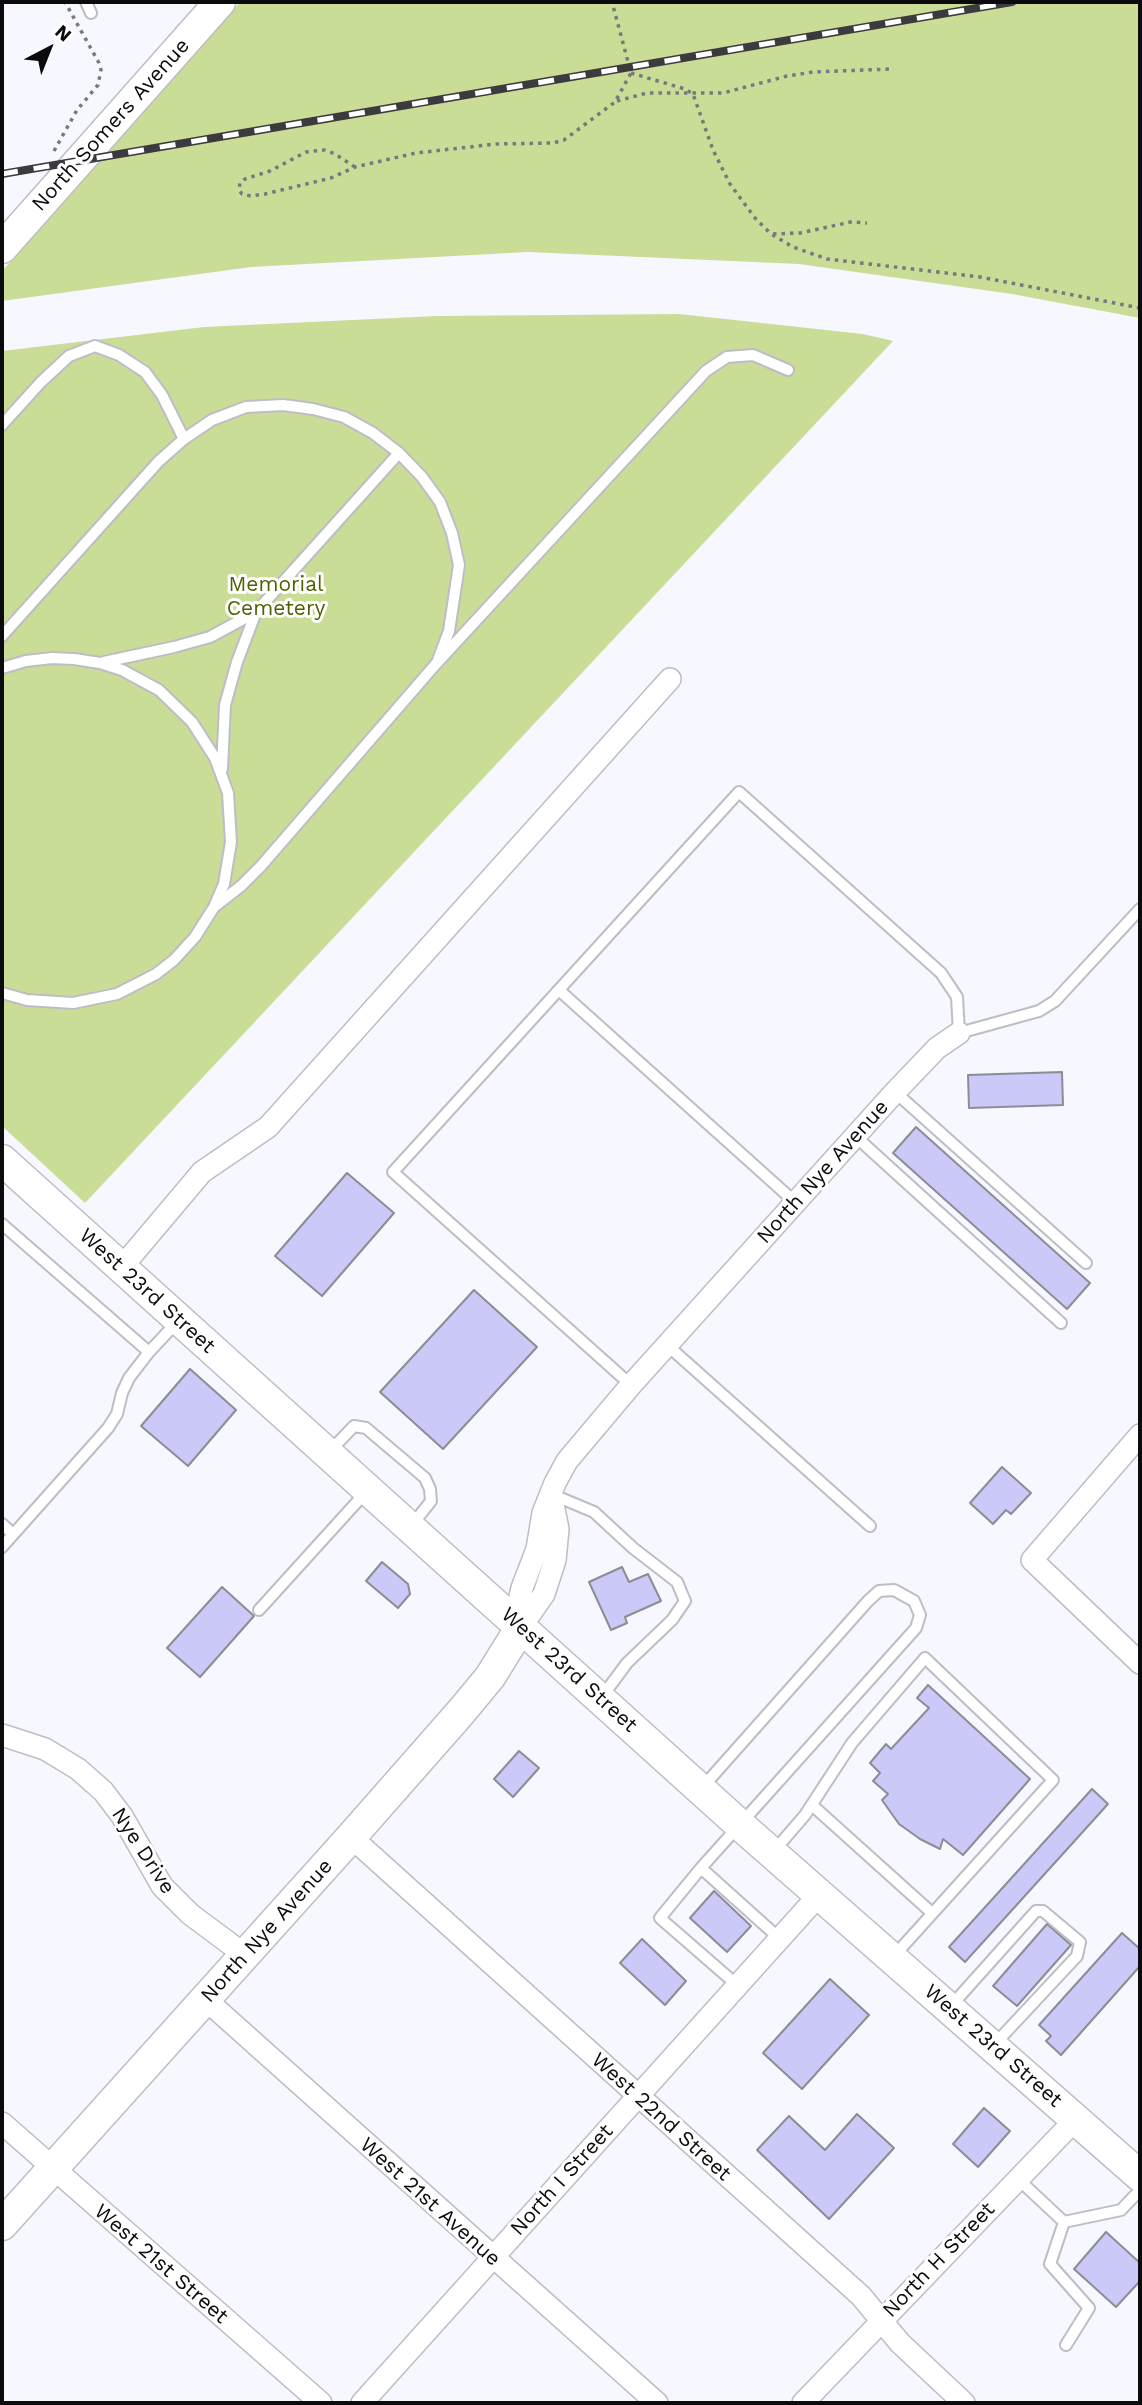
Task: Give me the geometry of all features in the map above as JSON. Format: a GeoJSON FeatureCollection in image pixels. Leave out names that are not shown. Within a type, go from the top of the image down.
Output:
{"type":"FeatureCollection","features":[{"type":"Feature","properties":{"kind":"main road","name":"North Somers Avenue"},"geometry":{"type":"LineString","coordinates":[[2,248],[220,2]]}},
{"type":"Feature","properties":{"kind":"main road","name":"West 23rd Street"},"geometry":{"type":"LineString","coordinates":[[2,1160],[772,1854],[1140,2176]]}},
{"type":"Feature","properties":{"kind":"main road","name":"North Nye Avenue"},"geometry":{"type":"LineString","coordinates":[[2,2225],[351,1838],[483,1686],[521,1627]]}},
{"type":"Feature","properties":{"kind":"street"},"geometry":{"type":"LineString","coordinates":[[121,1268],[202,1172],[268,1127],[670,679]]}},
{"type":"Feature","properties":{"kind":"street","name":"North Nye Avenue"},"geometry":{"type":"LineString","coordinates":[[521,1627],[544,1594],[555,1560],[558,1529],[551,1494],[567,1461],[631,1385],[895,1092],[937,1048],[960,1034]]}},
{"type":"Feature","properties":{"kind":"street"},"geometry":{"type":"LineString","coordinates":[[1140,1435],[1032,1560],[1140,1663]]}},
{"type":"Feature","properties":{"kind":"street","name":"Nye Drive"},"geometry":{"type":"LineString","coordinates":[[2,1735],[45,1749],[78,1769],[103,1791],[122,1816],[162,1886],[190,1914],[245,1955]]}},
{"type":"Feature","properties":{"kind":"street","name":"West 22nd Street"},"geometry":{"type":"LineString","coordinates":[[351,1838],[862,2297],[900,2343],[964,2403]]}},
{"type":"Feature","properties":{"kind":"street","name":"North I Street"},"geometry":{"type":"LineString","coordinates":[[362,2403],[819,1895]]}},
{"type":"Feature","properties":{"kind":"street","name":"West 21st Avenue"},"geometry":{"type":"LineString","coordinates":[[205,1999],[492,2259],[657,2403]]}},
{"type":"Feature","properties":{"kind":"street","name":"North H Street"},"geometry":{"type":"LineString","coordinates":[[803,2403],[1076,2119]]}},
{"type":"Feature","properties":{"kind":"street","name":"West 21st Street"},"geometry":{"type":"LineString","coordinates":[[2,2123],[321,2403]]}},
{"type":"Feature","properties":{"kind":"lane"},"geometry":{"type":"LineString","coordinates":[[2,425],[69,356],[94,346],[120,355],[145,372],[162,395],[184,439]]}},
{"type":"Feature","properties":{"kind":"lane"},"geometry":{"type":"LineString","coordinates":[[214,907],[261,866],[435,665],[706,371],[727,357],[754,355],[788,370]]}},
{"type":"Feature","properties":{"kind":"lane"},"geometry":{"type":"LineString","coordinates":[[2,636],[159,461],[184,439],[212,420],[246,407],[283,405],[313,408],[344,417],[373,433],[422,477],[440,502],[452,533],[458,565],[449,631],[435,665]]}},
{"type":"Feature","properties":{"kind":"lane"},"geometry":{"type":"LineString","coordinates":[[100,663],[174,648],[210,637],[256,612],[398,453]]}},
{"type":"Feature","properties":{"kind":"lane"},"geometry":{"type":"LineString","coordinates":[[2,993],[51,1003],[73,1003],[117,994],[156,974],[174,960],[195,937],[214,907],[223,884],[232,842],[231,817],[222,774],[225,705],[237,662],[256,612]]}},
{"type":"Feature","properties":{"kind":"lane"},"geometry":{"type":"LineString","coordinates":[[2,668],[26,661],[52,658],[100,663],[140,679],[175,704],[203,736],[222,774]]}},
{"type":"Feature","properties":{"kind":"lane"},"geometry":{"type":"LineString","coordinates":[[631,1385],[393,1172],[739,792],[941,973],[957,997],[960,1034]]}},
{"type":"Feature","properties":{"kind":"lane","name":"North Nye Avenue"},"geometry":{"type":"LineString","coordinates":[[960,1034],[1039,1011],[1055,1001],[1136,923],[1140,909]]}},
{"type":"Feature","properties":{"kind":"lane"},"geometry":{"type":"LineString","coordinates":[[559,991],[795,1202]]}},
{"type":"Feature","properties":{"kind":"lane"},"geometry":{"type":"LineString","coordinates":[[895,1092],[1086,1263]]}},
{"type":"Feature","properties":{"kind":"lane"},"geometry":{"type":"LineString","coordinates":[[855,1136],[1061,1323]]}},
{"type":"Feature","properties":{"kind":"lane"},"geometry":{"type":"LineString","coordinates":[[2,1224],[149,1352]]}},
{"type":"Feature","properties":{"kind":"lane"},"geometry":{"type":"LineString","coordinates":[[2,1547],[108,1428],[117,1414],[129,1378],[179,1319]]}},
{"type":"Feature","properties":{"kind":"lane"},"geometry":{"type":"LineString","coordinates":[[667,1345],[870,1526]]}},
{"type":"Feature","properties":{"kind":"lane"},"geometry":{"type":"LineString","coordinates":[[328,1453],[354,1426],[366,1428],[425,1478],[430,1489],[431,1502],[410,1527]]}},
{"type":"Feature","properties":{"kind":"lane"},"geometry":{"type":"LineString","coordinates":[[259,1610],[368,1490]]}},
{"type":"Feature","properties":{"kind":"lane"},"geometry":{"type":"LineString","coordinates":[[551,1494],[594,1512],[633,1548],[677,1582],[685,1601],[673,1620],[627,1663],[600,1699]]}},
{"type":"Feature","properties":{"kind":"lane"},"geometry":{"type":"LineString","coordinates":[[2,1524],[13,1534]]}},
{"type":"Feature","properties":{"kind":"lane"},"geometry":{"type":"LineString","coordinates":[[701,1789],[880,1591],[894,1590],[914,1601],[920,1615],[916,1628],[701,1868],[660,1918],[737,1985]]}},
{"type":"Feature","properties":{"kind":"lane"},"geometry":{"type":"LineString","coordinates":[[772,1854],[812,1805],[852,1743],[925,1658],[1053,1780],[892,1958]]}},
{"type":"Feature","properties":{"kind":"lane"},"geometry":{"type":"LineString","coordinates":[[812,1805],[932,1913]]}},
{"type":"Feature","properties":{"kind":"lane"},"geometry":{"type":"LineString","coordinates":[[701,1868],[779,1938]]}},
{"type":"Feature","properties":{"kind":"lane"},"geometry":{"type":"LineString","coordinates":[[949,2008],[1036,1911],[1043,1910],[1071,1934],[1080,1942],[1077,1956],[993,2046]]}},
{"type":"Feature","properties":{"kind":"lane"},"geometry":{"type":"LineString","coordinates":[[1018,2179],[1064,2222]]}},
{"type":"Feature","properties":{"kind":"lane"},"geometry":{"type":"LineString","coordinates":[[1064,2222],[1121,2210],[1140,2190]]}},
{"type":"Feature","properties":{"kind":"lane"},"geometry":{"type":"LineString","coordinates":[[1064,2222],[1050,2264],[1089,2308],[1066,2345]]}},
{"type":"Feature","properties":{"kind":"path"},"geometry":{"type":"LineString","coordinates":[[52,156],[69,124],[98,85],[100,78],[99,63],[65,2]]}},
{"type":"Feature","properties":{"kind":"path"},"geometry":{"type":"LineString","coordinates":[[612,2],[631,73],[615,102]]}},
{"type":"Feature","properties":{"kind":"path"},"geometry":{"type":"LineString","coordinates":[[355,167],[326,150],[314,150],[270,171],[245,178],[240,183],[239,190],[242,194],[251,196],[265,194],[331,178],[355,167],[416,153],[450,148],[553,143],[578,131],[615,102],[647,93],[723,93],[813,72],[891,69]]}},
{"type":"Feature","properties":{"kind":"path"},"geometry":{"type":"LineString","coordinates":[[631,73],[685,89],[693,94],[713,150],[741,202],[771,233],[793,247],[827,258],[980,277],[1140,308]]}},
{"type":"Feature","properties":{"kind":"path"},"geometry":{"type":"LineString","coordinates":[[771,233],[800,233],[851,222],[867,223]]}},
{"type":"Feature","properties":{"kind":"green space"},"geometry":{"type":"Polygon","coordinates":[[[240,2],[1140,2],[1140,318],[1012,294],[799,264],[528,252],[251,267],[2,301],[2,271],[240,2]]]}},
{"type":"Feature","properties":{"kind":"green space","name":"Memorial Cemetery"},"geometry":{"type":"Polygon","coordinates":[[[679,314],[863,334],[893,341],[85,1203],[2,1126],[2,351],[204,327],[437,316],[679,314]]]}},
{"type":"Feature","properties":{"kind":"building"},"geometry":{"type":"Polygon","coordinates":[[[1062,1072],[1063,1105],[969,1108],[968,1075],[1062,1072]]]}},
{"type":"Feature","properties":{"kind":"building"},"geometry":{"type":"Polygon","coordinates":[[[916,1127],[1090,1283],[1067,1309],[893,1153],[916,1127]]]}},
{"type":"Feature","properties":{"kind":"building"},"geometry":{"type":"Polygon","coordinates":[[[347,1173],[394,1213],[322,1296],[275,1256],[347,1173]]]}},
{"type":"Feature","properties":{"kind":"building"},"geometry":{"type":"Polygon","coordinates":[[[474,1290],[537,1347],[443,1449],[380,1392],[474,1290]]]}},
{"type":"Feature","properties":{"kind":"building"},"geometry":{"type":"Polygon","coordinates":[[[190,1369],[236,1410],[188,1466],[141,1426],[190,1369]]]}},
{"type":"Feature","properties":{"kind":"building"},"geometry":{"type":"Polygon","coordinates":[[[1002,1467],[1031,1493],[1011,1514],[1006,1510],[993,1524],[970,1503],[1002,1467]]]}},
{"type":"Feature","properties":{"kind":"building"},"geometry":{"type":"Polygon","coordinates":[[[382,1562],[408,1584],[410,1594],[398,1608],[366,1581],[382,1562]]]}},
{"type":"Feature","properties":{"kind":"building"},"geometry":{"type":"Polygon","coordinates":[[[622,1567],[629,1582],[648,1574],[661,1601],[625,1617],[627,1623],[611,1630],[589,1582],[622,1567]]]}},
{"type":"Feature","properties":{"kind":"building"},"geometry":{"type":"Polygon","coordinates":[[[222,1587],[254,1616],[200,1677],[167,1648],[222,1587]]]}},
{"type":"Feature","properties":{"kind":"building"},"geometry":{"type":"Polygon","coordinates":[[[928,1685],[1030,1779],[963,1855],[943,1839],[940,1849],[899,1824],[882,1800],[888,1794],[873,1781],[880,1773],[870,1763],[886,1744],[891,1749],[929,1708],[917,1698],[928,1685]]]}},
{"type":"Feature","properties":{"kind":"building"},"geometry":{"type":"Polygon","coordinates":[[[519,1751],[539,1768],[513,1797],[494,1779],[519,1751]]]}},
{"type":"Feature","properties":{"kind":"building"},"geometry":{"type":"Polygon","coordinates":[[[1092,1789],[1108,1804],[965,1962],[949,1947],[1092,1789]]]}},
{"type":"Feature","properties":{"kind":"building"},"geometry":{"type":"Polygon","coordinates":[[[714,1891],[751,1926],[727,1952],[690,1918],[714,1891]]]}},
{"type":"Feature","properties":{"kind":"building"},"geometry":{"type":"Polygon","coordinates":[[[1047,1924],[1071,1945],[1017,2006],[993,1986],[1047,1924]]]}},
{"type":"Feature","properties":{"kind":"building"},"geometry":{"type":"Polygon","coordinates":[[[1122,1933],[1140,1949],[1140,1966],[1061,2055],[1046,2041],[1051,2036],[1039,2025],[1122,1933]]]}},
{"type":"Feature","properties":{"kind":"building"},"geometry":{"type":"Polygon","coordinates":[[[642,1939],[686,1981],[665,2005],[620,1963],[642,1939]]]}},
{"type":"Feature","properties":{"kind":"building"},"geometry":{"type":"Polygon","coordinates":[[[830,1979],[869,2015],[802,2089],[763,2053],[830,1979]]]}},
{"type":"Feature","properties":{"kind":"building"},"geometry":{"type":"Polygon","coordinates":[[[984,2108],[1010,2131],[978,2167],[953,2144],[984,2108]]]}},
{"type":"Feature","properties":{"kind":"building"},"geometry":{"type":"Polygon","coordinates":[[[857,2114],[894,2148],[829,2219],[757,2150],[789,2116],[825,2150],[857,2114]]]}},
{"type":"Feature","properties":{"kind":"building"},"geometry":{"type":"Polygon","coordinates":[[[1106,2232],[1140,2263],[1140,2281],[1116,2307],[1074,2269],[1106,2232]]]}},
{"type":"Feature","properties":{"kind":"railway"},"geometry":{"type":"LineString","coordinates":[[2,174],[1012,2]]}}]}
